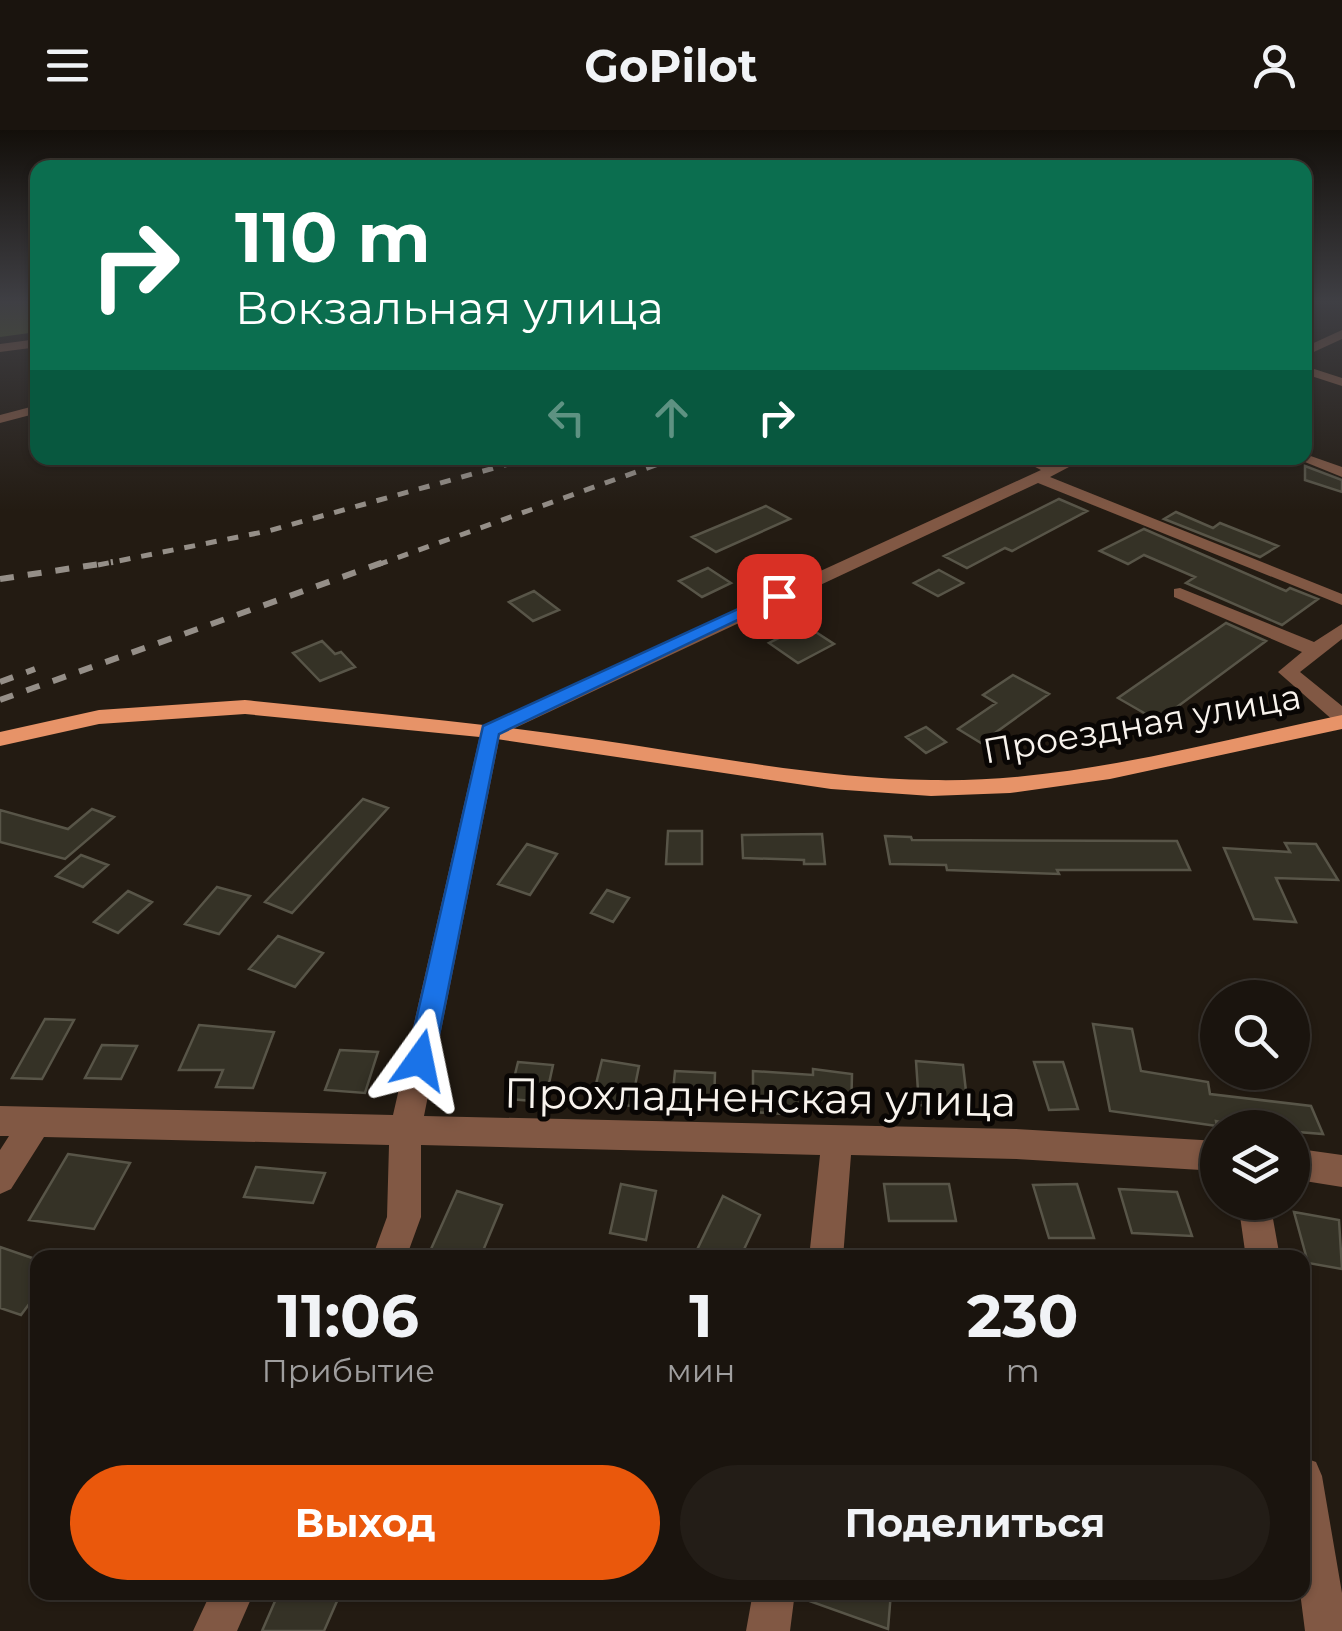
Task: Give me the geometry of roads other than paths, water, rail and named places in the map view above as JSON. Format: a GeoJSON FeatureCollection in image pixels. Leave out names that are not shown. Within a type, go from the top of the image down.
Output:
{"type":"FeatureCollection","features":[{"type":"Feature","properties":{"kind":"main road","name":"Проездная улица"},"geometry":{"type":"LineString","coordinates":[[0,739],[99,716],[245,707],[490,731],[831,780],[930,788],[1010,786],[1110,771],[1342,719]]}},
{"type":"Feature","properties":{"kind":"street"},"geometry":{"type":"LineString","coordinates":[[1312,372],[1342,382]]}},
{"type":"Feature","properties":{"kind":"street"},"geometry":{"type":"LineString","coordinates":[[0,419],[30,411]]}},
{"type":"Feature","properties":{"kind":"street"},"geometry":{"type":"LineString","coordinates":[[1312,462],[1342,472]]}},
{"type":"Feature","properties":{"kind":"street"},"geometry":{"type":"LineString","coordinates":[[1034,465],[1045,473],[1342,600]]}},
{"type":"Feature","properties":{"kind":"street"},"geometry":{"type":"LineString","coordinates":[[392,1250],[404,1217],[405,1133],[490,731],[1063,465]]}},
{"type":"Feature","properties":{"kind":"street"},"geometry":{"type":"LineString","coordinates":[[1180,593],[1315,650]]}},
{"type":"Feature","properties":{"kind":"street"},"geometry":{"type":"LineString","coordinates":[[1342,630],[1288,672],[1342,719]]}},
{"type":"Feature","properties":{"kind":"street","name":"Прохладненская улица"},"geometry":{"type":"LineString","coordinates":[[0,1121],[1016,1144],[1200,1155]]}},
{"type":"Feature","properties":{"kind":"street"},"geometry":{"type":"LineString","coordinates":[[0,1178],[36,1122]]}},
{"type":"Feature","properties":{"kind":"street"},"geometry":{"type":"LineString","coordinates":[[827,1250],[837,1141]]}},
{"type":"Feature","properties":{"kind":"street"},"geometry":{"type":"LineString","coordinates":[[1310,1166],[1342,1171]]}},
{"type":"Feature","properties":{"kind":"street"},"geometry":{"type":"LineString","coordinates":[[1257,1220],[1263,1250]]}},
{"type":"Feature","properties":{"kind":"street"},"geometry":{"type":"LineString","coordinates":[[1310,1526],[1327,1631]]}},
{"type":"Feature","properties":{"kind":"street"},"geometry":{"type":"LineString","coordinates":[[214,1631],[229,1600]]}},
{"type":"Feature","properties":{"kind":"street"},"geometry":{"type":"LineString","coordinates":[[768,1631],[773,1600]]}},
{"type":"Feature","properties":{"kind":"railway"},"geometry":{"type":"LineString","coordinates":[[113,562],[268,531],[505,465]]}},
{"type":"Feature","properties":{"kind":"railway"},"geometry":{"type":"LineString","coordinates":[[377,565],[656,465]]}},
{"type":"Feature","properties":{"kind":"railway"},"geometry":{"type":"LineString","coordinates":[[0,579],[113,562]]}},
{"type":"Feature","properties":{"kind":"railway"},"geometry":{"type":"LineString","coordinates":[[98,565],[113,562]]}},
{"type":"Feature","properties":{"kind":"railway"},"geometry":{"type":"LineString","coordinates":[[0,700],[384,562]]}},
{"type":"Feature","properties":{"kind":"railway"},"geometry":{"type":"LineString","coordinates":[[0,682],[35,669]]}}]}
